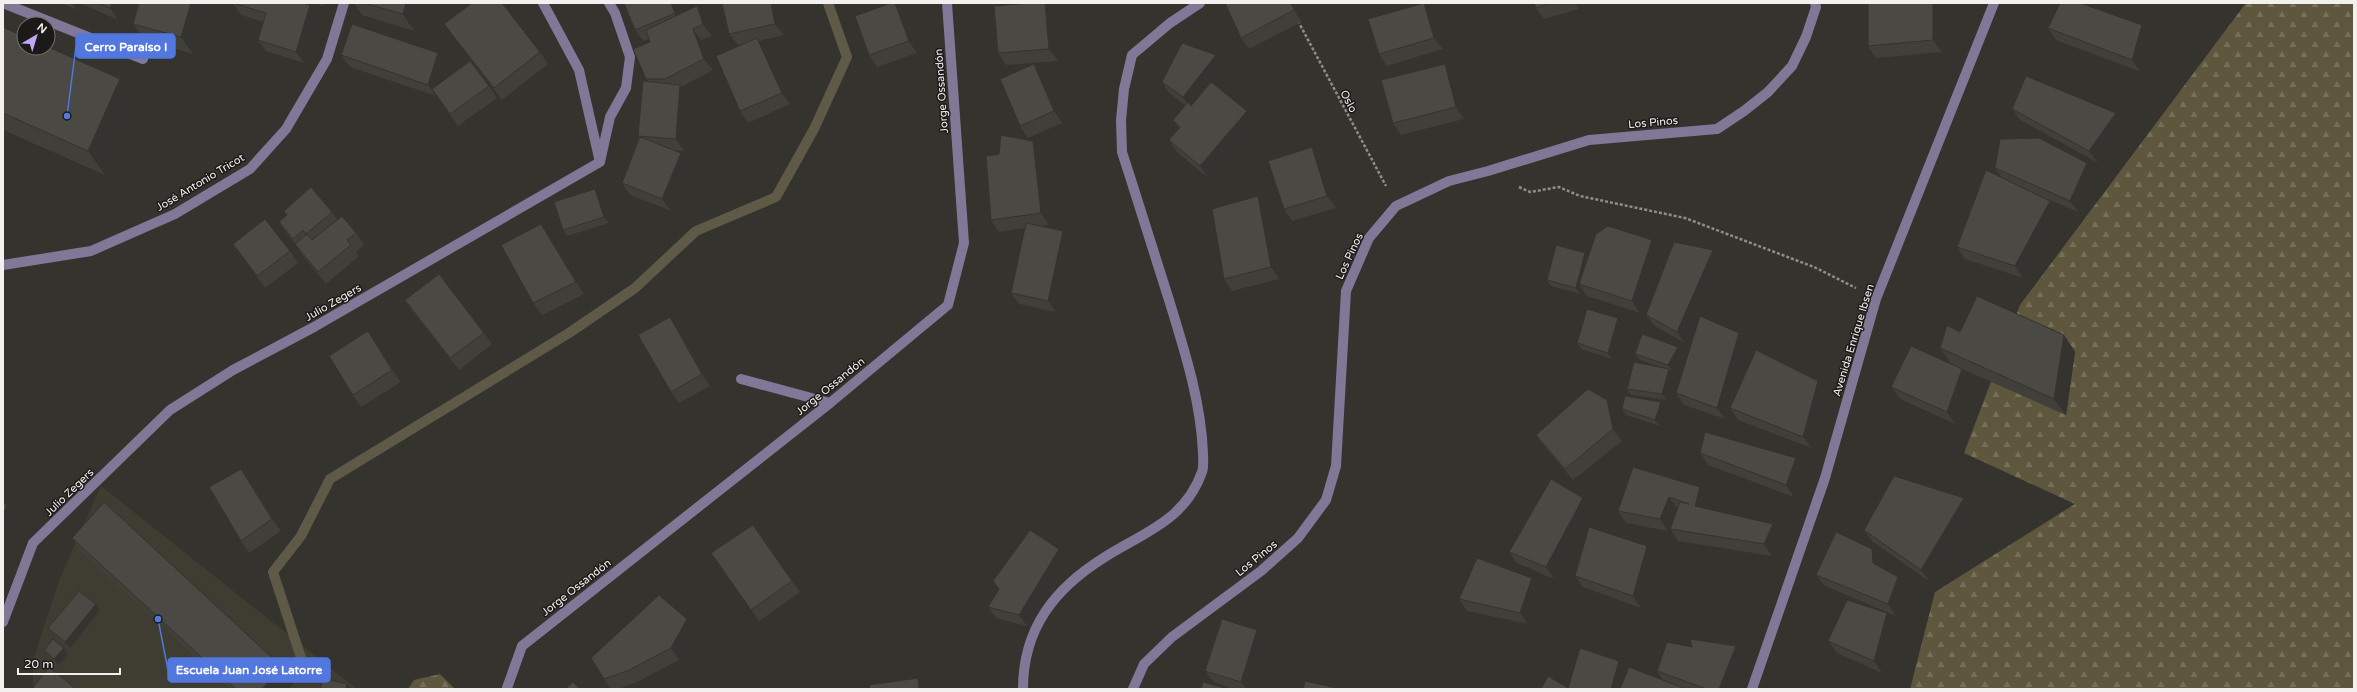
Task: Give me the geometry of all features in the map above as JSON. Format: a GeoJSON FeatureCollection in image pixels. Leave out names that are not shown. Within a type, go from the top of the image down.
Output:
{"type":"FeatureCollection","features":[{"type":"Feature","properties":{"kind":"street"},"geometry":{"type":"LineString","coordinates":[[3,3],[143,59]]}},
{"type":"Feature","properties":{"kind":"street","name":"José Antonio Tricot"},"geometry":{"type":"LineString","coordinates":[[3,265],[91,251],[175,214],[250,170],[286,129],[323,65],[344,3]]}},
{"type":"Feature","properties":{"kind":"street"},"geometry":{"type":"LineString","coordinates":[[543,3],[579,70],[600,162]]}},
{"type":"Feature","properties":{"kind":"street"},"geometry":{"type":"LineString","coordinates":[[600,162],[610,117],[626,88],[630,57],[615,13],[609,3]]}},
{"type":"Feature","properties":{"kind":"street","name":"Jorge Ossandón"},"geometry":{"type":"LineString","coordinates":[[508,688],[522,646],[830,403],[948,305],[964,243],[947,3]]}},
{"type":"Feature","properties":{"kind":"street"},"geometry":{"type":"LineString","coordinates":[[1023,689],[1023,668],[1033,634],[1052,599],[1105,557],[1147,534],[1184,506],[1203,471],[1202,427],[1181,341],[1122,152],[1121,120],[1124,88],[1132,56],[1170,23],[1200,3]]}},
{"type":"Feature","properties":{"kind":"street","name":"Los Pinos"},"geometry":{"type":"LineString","coordinates":[[1133,689],[1144,664],[1172,637],[1261,571],[1298,538],[1326,500],[1336,466],[1346,291],[1369,238],[1396,206],[1449,181],[1488,171],[1589,140],[1717,129],[1744,112],[1768,92],[1792,66],[1806,37],[1816,7],[1815,3]]}},
{"type":"Feature","properties":{"kind":"street","name":"Avenida Enrique Ibsen"},"geometry":{"type":"LineString","coordinates":[[1752,689],[1825,478],[1876,299],[1994,3]]}},
{"type":"Feature","properties":{"kind":"street","name":"Julio Zegers"},"geometry":{"type":"LineString","coordinates":[[3,622],[33,543],[170,410],[233,370],[314,327],[600,162]]}},
{"type":"Feature","properties":{"kind":"street"},"geometry":{"type":"LineString","coordinates":[[741,379],[830,403]]}},
{"type":"Feature","properties":{"kind":"path","name":"Oslo"},"geometry":{"type":"LineString","coordinates":[[1296,17],[1396,206]]}},
{"type":"Feature","properties":{"kind":"path"},"geometry":{"type":"LineString","coordinates":[[1488,171],[1530,192],[1559,187],[1580,196],[1684,218],[1814,267],[1876,299]]}},
{"type":"Feature","properties":{"kind":"shaded area"},"geometry":{"type":"Polygon","coordinates":[[[101,486],[357,689],[33,689],[33,660],[60,578],[101,486]]]}},
{"type":"Feature","properties":{"kind":"green space"},"geometry":{"type":"Polygon","coordinates":[[[2246,3],[2354,3],[2354,689],[1910,689],[1935,592],[2075,504],[1964,453],[2020,305],[2246,3]]]}},
{"type":"Feature","properties":{"kind":"green space"},"geometry":{"type":"Polygon","coordinates":[[[440,674],[455,689],[408,689],[414,680],[440,674]]]}},
{"type":"Feature","properties":{"kind":"building"},"geometry":{"type":"Polygon","coordinates":[[[98,3],[112,3],[110,8],[98,3]]]}},
{"type":"Feature","properties":{"kind":"building"},"geometry":{"type":"Polygon","coordinates":[[[139,3],[191,3],[181,37],[133,24],[139,3]]]}},
{"type":"Feature","properties":{"kind":"building"},"geometry":{"type":"Polygon","coordinates":[[[233,3],[303,3],[310,5],[296,52],[258,40],[266,13],[233,3]]]}},
{"type":"Feature","properties":{"kind":"building"},"geometry":{"type":"Polygon","coordinates":[[[364,3],[406,3],[403,14],[364,3]]]}},
{"type":"Feature","properties":{"kind":"building"},"geometry":{"type":"Polygon","coordinates":[[[472,3],[502,3],[540,52],[494,88],[444,24],[472,3]]]}},
{"type":"Feature","properties":{"kind":"building"},"geometry":{"type":"Polygon","coordinates":[[[624,3],[671,3],[675,13],[635,30],[624,3]]]}},
{"type":"Feature","properties":{"kind":"building"},"geometry":{"type":"Polygon","coordinates":[[[722,3],[771,3],[775,24],[729,34],[722,3]]]}},
{"type":"Feature","properties":{"kind":"building"},"geometry":{"type":"Polygon","coordinates":[[[891,3],[895,3],[909,41],[869,55],[855,16],[891,3]]]}},
{"type":"Feature","properties":{"kind":"building"},"geometry":{"type":"Polygon","coordinates":[[[1045,3],[1049,49],[998,53],[994,6],[1045,3]]]}},
{"type":"Feature","properties":{"kind":"building"},"geometry":{"type":"Polygon","coordinates":[[[1225,3],[1291,3],[1294,10],[1241,38],[1225,3]]]}},
{"type":"Feature","properties":{"kind":"building"},"geometry":{"type":"Polygon","coordinates":[[[1424,3],[1434,38],[1379,54],[1368,19],[1424,3]]]}},
{"type":"Feature","properties":{"kind":"building"},"geometry":{"type":"Polygon","coordinates":[[[1534,3],[1551,3],[1536,8],[1534,3]]]}},
{"type":"Feature","properties":{"kind":"building"},"geometry":{"type":"Polygon","coordinates":[[[1868,3],[1933,3],[1933,40],[1868,46],[1868,3]]]}},
{"type":"Feature","properties":{"kind":"building"},"geometry":{"type":"Polygon","coordinates":[[[2060,3],[2080,3],[2142,25],[2132,60],[2048,28],[2060,3]]]}},
{"type":"Feature","properties":{"kind":"building"},"geometry":{"type":"Polygon","coordinates":[[[697,6],[703,24],[693,29],[704,59],[665,79],[646,79],[633,49],[650,42],[646,30],[697,6]]]}},
{"type":"Feature","properties":{"kind":"building"},"geometry":{"type":"Polygon","coordinates":[[[352,24],[438,53],[428,85],[341,55],[352,24]]]}},
{"type":"Feature","properties":{"kind":"building"},"geometry":{"type":"Polygon","coordinates":[[[3,27],[16,33],[16,56],[56,56],[56,51],[120,79],[88,151],[3,113],[3,27]]]}},
{"type":"Feature","properties":{"kind":"building"},"geometry":{"type":"Polygon","coordinates":[[[757,38],[782,93],[740,111],[716,56],[757,38]]]}},
{"type":"Feature","properties":{"kind":"building"},"geometry":{"type":"Polygon","coordinates":[[[1182,43],[1216,55],[1183,97],[1162,82],[1182,43]]]}},
{"type":"Feature","properties":{"kind":"building"},"geometry":{"type":"Polygon","coordinates":[[[470,61],[489,86],[450,114],[432,89],[470,61]]]}},
{"type":"Feature","properties":{"kind":"building"},"geometry":{"type":"Polygon","coordinates":[[[1034,64],[1054,111],[1020,126],[1000,79],[1034,64]]]}},
{"type":"Feature","properties":{"kind":"building"},"geometry":{"type":"Polygon","coordinates":[[[1445,64],[1456,107],[1393,123],[1381,80],[1445,64]]]}},
{"type":"Feature","properties":{"kind":"building"},"geometry":{"type":"Polygon","coordinates":[[[2026,76],[2116,113],[2089,151],[2012,109],[2026,76]]]}},
{"type":"Feature","properties":{"kind":"building"},"geometry":{"type":"Polygon","coordinates":[[[643,81],[680,85],[676,139],[638,136],[643,81]]]}},
{"type":"Feature","properties":{"kind":"building"},"geometry":{"type":"Polygon","coordinates":[[[1211,82],[1247,111],[1200,166],[1169,140],[1180,127],[1173,120],[1188,102],[1191,106],[1211,82]]]}},
{"type":"Feature","properties":{"kind":"building"},"geometry":{"type":"Polygon","coordinates":[[[1001,135],[1033,141],[1041,213],[991,220],[986,156],[999,154],[1001,135]]]}},
{"type":"Feature","properties":{"kind":"building"},"geometry":{"type":"Polygon","coordinates":[[[640,137],[681,153],[662,199],[622,183],[640,137]]]}},
{"type":"Feature","properties":{"kind":"building"},"geometry":{"type":"Polygon","coordinates":[[[2039,138],[2087,163],[2070,201],[1995,168],[2000,139],[2039,138]]]}},
{"type":"Feature","properties":{"kind":"building"},"geometry":{"type":"Polygon","coordinates":[[[1312,147],[1327,196],[1284,209],[1268,161],[1312,147]]]}},
{"type":"Feature","properties":{"kind":"building"},"geometry":{"type":"Polygon","coordinates":[[[1986,170],[2050,201],[2015,266],[1957,247],[1986,170]]]}},
{"type":"Feature","properties":{"kind":"building"},"geometry":{"type":"Polygon","coordinates":[[[311,187],[332,212],[306,234],[303,230],[293,239],[279,222],[287,215],[284,211],[311,187]]]}},
{"type":"Feature","properties":{"kind":"building"},"geometry":{"type":"Polygon","coordinates":[[[595,189],[604,217],[563,230],[554,202],[595,189]]]}},
{"type":"Feature","properties":{"kind":"building"},"geometry":{"type":"Polygon","coordinates":[[[1258,196],[1271,267],[1224,279],[1212,209],[1258,196]]]}},
{"type":"Feature","properties":{"kind":"building"},"geometry":{"type":"Polygon","coordinates":[[[342,216],[356,233],[347,240],[351,245],[318,272],[295,244],[307,234],[312,240],[342,216]]]}},
{"type":"Feature","properties":{"kind":"building"},"geometry":{"type":"Polygon","coordinates":[[[265,219],[290,251],[257,276],[233,244],[265,219]]]}},
{"type":"Feature","properties":{"kind":"building"},"geometry":{"type":"Polygon","coordinates":[[[1026,223],[1063,231],[1048,301],[1011,293],[1026,223]]]}},
{"type":"Feature","properties":{"kind":"building"},"geometry":{"type":"Polygon","coordinates":[[[541,224],[576,282],[533,303],[501,245],[541,224]]]}},
{"type":"Feature","properties":{"kind":"building"},"geometry":{"type":"Polygon","coordinates":[[[1608,226],[1652,240],[1632,301],[1579,284],[1596,234],[1608,226]]]}},
{"type":"Feature","properties":{"kind":"building"},"geometry":{"type":"Polygon","coordinates":[[[1674,242],[1713,250],[1677,332],[1646,315],[1674,242]]]}},
{"type":"Feature","properties":{"kind":"building"},"geometry":{"type":"Polygon","coordinates":[[[1556,245],[1585,253],[1576,288],[1547,280],[1556,245]]]}},
{"type":"Feature","properties":{"kind":"building"},"geometry":{"type":"Polygon","coordinates":[[[439,274],[484,333],[450,358],[405,300],[439,274]]]}},
{"type":"Feature","properties":{"kind":"building"},"geometry":{"type":"Polygon","coordinates":[[[1977,296],[2064,335],[2054,399],[1940,348],[1947,325],[1960,332],[1977,296]]]}},
{"type":"Feature","properties":{"kind":"building"},"geometry":{"type":"Polygon","coordinates":[[[1587,309],[1618,318],[1608,353],[1577,343],[1587,309]]]}},
{"type":"Feature","properties":{"kind":"building"},"geometry":{"type":"Polygon","coordinates":[[[1700,316],[1739,333],[1717,408],[1676,393],[1700,316]]]}},
{"type":"Feature","properties":{"kind":"building"},"geometry":{"type":"Polygon","coordinates":[[[670,317],[702,374],[671,392],[638,335],[670,317]]]}},
{"type":"Feature","properties":{"kind":"building"},"geometry":{"type":"Polygon","coordinates":[[[368,331],[392,370],[353,395],[329,356],[368,331]]]}},
{"type":"Feature","properties":{"kind":"building"},"geometry":{"type":"Polygon","coordinates":[[[1642,334],[1678,347],[1668,365],[1635,354],[1642,334]]]}},
{"type":"Feature","properties":{"kind":"building"},"geometry":{"type":"Polygon","coordinates":[[[1911,346],[1962,369],[1947,412],[1891,387],[1911,346]]]}},
{"type":"Feature","properties":{"kind":"building"},"geometry":{"type":"Polygon","coordinates":[[[1756,350],[1818,381],[1803,437],[1730,408],[1756,350]]]}},
{"type":"Feature","properties":{"kind":"building"},"geometry":{"type":"Polygon","coordinates":[[[1634,362],[1669,369],[1662,394],[1627,389],[1634,362]]]}},
{"type":"Feature","properties":{"kind":"building"},"geometry":{"type":"Polygon","coordinates":[[[1588,389],[1607,400],[1613,429],[1565,469],[1536,435],[1588,389]]]}},
{"type":"Feature","properties":{"kind":"building"},"geometry":{"type":"Polygon","coordinates":[[[1625,396],[1661,402],[1655,420],[1622,409],[1625,396]]]}},
{"type":"Feature","properties":{"kind":"building"},"geometry":{"type":"Polygon","coordinates":[[[1705,432],[1796,458],[1786,485],[1700,453],[1705,432]]]}},
{"type":"Feature","properties":{"kind":"building"},"geometry":{"type":"Polygon","coordinates":[[[1633,467],[1700,487],[1695,506],[1773,524],[1764,544],[1670,529],[1680,502],[1689,504],[1669,497],[1660,519],[1618,511],[1633,467]]]}},
{"type":"Feature","properties":{"kind":"building"},"geometry":{"type":"Polygon","coordinates":[[[241,469],[272,519],[241,541],[209,487],[241,469]]]}},
{"type":"Feature","properties":{"kind":"building"},"geometry":{"type":"Polygon","coordinates":[[[1894,476],[1964,498],[1921,570],[1864,530],[1894,476]]]}},
{"type":"Feature","properties":{"kind":"building"},"geometry":{"type":"Polygon","coordinates":[[[1551,479],[1583,498],[1546,567],[1509,552],[1551,479]]]}},
{"type":"Feature","properties":{"kind":"building"},"geometry":{"type":"Polygon","coordinates":[[[104,502],[282,667],[262,689],[236,689],[72,538],[104,502]]]}},
{"type":"Feature","properties":{"kind":"building"},"geometry":{"type":"Polygon","coordinates":[[[3,503],[7,505],[3,515],[3,503]]]}},
{"type":"Feature","properties":{"kind":"building"},"geometry":{"type":"Polygon","coordinates":[[[753,525],[792,581],[751,610],[711,553],[753,525]]]}},
{"type":"Feature","properties":{"kind":"building"},"geometry":{"type":"Polygon","coordinates":[[[1589,527],[1647,546],[1633,596],[1575,576],[1589,527]]]}},
{"type":"Feature","properties":{"kind":"building"},"geometry":{"type":"Polygon","coordinates":[[[1030,530],[1059,549],[1019,615],[988,607],[999,589],[993,581],[1030,530]]]}},
{"type":"Feature","properties":{"kind":"building"},"geometry":{"type":"Polygon","coordinates":[[[1836,532],[1872,549],[1873,563],[1898,577],[1888,604],[1816,575],[1836,532]]]}},
{"type":"Feature","properties":{"kind":"building"},"geometry":{"type":"Polygon","coordinates":[[[1477,558],[1532,578],[1520,613],[1459,599],[1477,558]]]}},
{"type":"Feature","properties":{"kind":"building"},"geometry":{"type":"Polygon","coordinates":[[[79,591],[96,604],[65,642],[48,628],[79,591]]]}},
{"type":"Feature","properties":{"kind":"building"},"geometry":{"type":"Polygon","coordinates":[[[659,595],[687,619],[671,648],[629,670],[604,679],[591,658],[659,595]]]}},
{"type":"Feature","properties":{"kind":"building"},"geometry":{"type":"Polygon","coordinates":[[[1847,600],[1887,613],[1874,661],[1828,641],[1847,600]]]}},
{"type":"Feature","properties":{"kind":"building"},"geometry":{"type":"Polygon","coordinates":[[[1222,619],[1257,630],[1241,682],[1205,671],[1222,619]]]}},
{"type":"Feature","properties":{"kind":"building"},"geometry":{"type":"Polygon","coordinates":[[[53,639],[64,648],[54,659],[44,650],[53,639]]]}},
{"type":"Feature","properties":{"kind":"building"},"geometry":{"type":"Polygon","coordinates":[[[1690,639],[1736,646],[1719,689],[1707,689],[1657,671],[1667,642],[1692,647],[1690,639]]]}},
{"type":"Feature","properties":{"kind":"building"},"geometry":{"type":"Polygon","coordinates":[[[1580,648],[1619,661],[1611,689],[1541,689],[1548,676],[1568,688],[1580,648]]]}},
{"type":"Feature","properties":{"kind":"building"},"geometry":{"type":"Polygon","coordinates":[[[49,667],[76,689],[32,689],[49,667]]]}},
{"type":"Feature","properties":{"kind":"building"},"geometry":{"type":"Polygon","coordinates":[[[1629,667],[1686,689],[1620,689],[1629,667]]]}},
{"type":"Feature","properties":{"kind":"building"},"geometry":{"type":"Polygon","coordinates":[[[323,678],[347,684],[346,689],[320,689],[323,678]]]}},
{"type":"Feature","properties":{"kind":"building"},"geometry":{"type":"Polygon","coordinates":[[[918,678],[919,689],[870,689],[869,685],[918,678]]]}},
{"type":"Feature","properties":{"kind":"building"},"geometry":{"type":"Polygon","coordinates":[[[1305,681],[1341,689],[1303,689],[1305,681]]]}},
{"type":"Feature","properties":{"kind":"building"},"geometry":{"type":"Polygon","coordinates":[[[573,682],[580,689],[565,689],[573,682]]]}},
{"type":"Feature","properties":{"kind":"building"},"geometry":{"type":"Polygon","coordinates":[[[1203,682],[1229,689],[1201,689],[1203,682]]]}},
{"type":"Feature","properties":{"kind":"waterway"},"geometry":{"type":"LineString","coordinates":[[306,673],[273,572],[301,536],[330,479],[569,333],[635,288],[696,231],[776,197],[814,129],[847,57],[828,3]]}},
{"type":"Feature","properties":{"kind":"place","name":"Cerro Paraíso I"},"geometry":{"type":"Point","coordinates":[67,116]}},
{"type":"Feature","properties":{"kind":"place","name":"Escuela Juan José Latorre"},"geometry":{"type":"Point","coordinates":[158,619]}}]}
